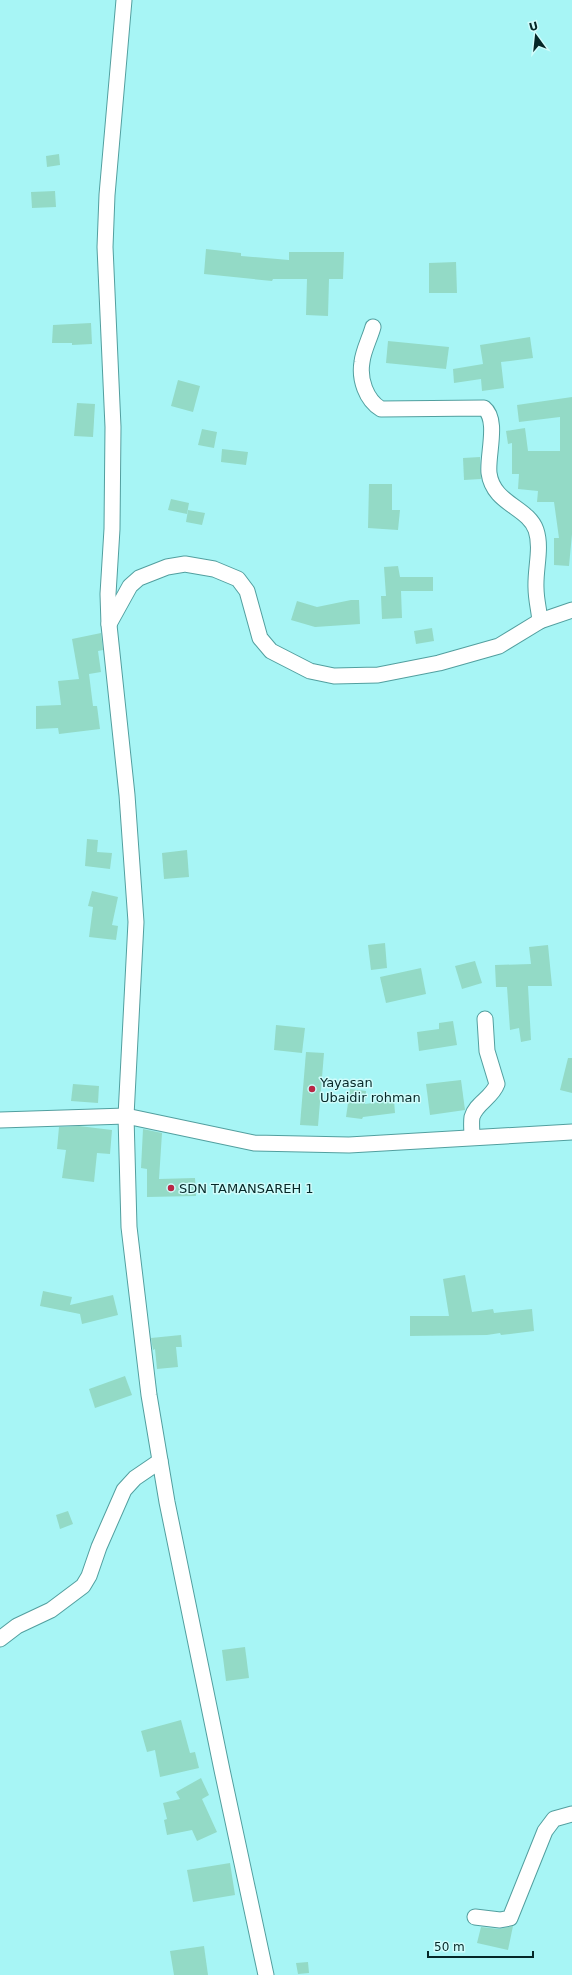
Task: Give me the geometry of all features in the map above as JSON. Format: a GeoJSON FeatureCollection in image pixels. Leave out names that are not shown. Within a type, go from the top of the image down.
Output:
{"type":"FeatureCollection","features":[{"type":"Feature","properties":{"kind":"street"},"geometry":{"type":"LineString","coordinates":[[124,0],[107,195],[105,246],[113,427],[112,529],[108,594],[109,624],[127,795],[136,922],[126,1116],[129,1227],[148,1395],[160,1461],[220,1763],[266,1975]]}},
{"type":"Feature","properties":{"kind":"street"},"geometry":{"type":"LineString","coordinates":[[373,327],[362,362],[362,378],[365,389],[376,406],[381,409],[484,408],[488,412],[491,424],[489,472],[492,483],[503,499],[530,520],[536,530],[538,549],[536,587],[540,621]]}},
{"type":"Feature","properties":{"kind":"street"},"geometry":{"type":"LineString","coordinates":[[109,624],[130,586],[139,578],[167,567],[186,564],[214,569],[238,578],[247,591],[260,638],[271,651],[310,671],[334,676],[378,675],[440,663],[498,646],[540,621],[572,610]]}},
{"type":"Feature","properties":{"kind":"street"},"geometry":{"type":"LineString","coordinates":[[472,1137],[472,1118],[476,1110],[492,1093],[497,1084],[487,1050],[485,1019]]}},
{"type":"Feature","properties":{"kind":"street"},"geometry":{"type":"LineString","coordinates":[[0,1120],[126,1116],[254,1143],[349,1144],[572,1132]]}},
{"type":"Feature","properties":{"kind":"street"},"geometry":{"type":"LineString","coordinates":[[0,1639],[17,1626],[51,1610],[82,1586],[89,1576],[98,1547],[124,1490],[135,1478],[160,1461]]}},
{"type":"Feature","properties":{"kind":"street"},"geometry":{"type":"LineString","coordinates":[[475,1917],[500,1920],[510,1918],[545,1831],[554,1819],[572,1814]]}},
{"type":"Feature","properties":{"kind":"building"},"geometry":{"type":"Polygon","coordinates":[[[59,154],[60,165],[47,167],[46,156],[59,154]]]}},
{"type":"Feature","properties":{"kind":"building"},"geometry":{"type":"Polygon","coordinates":[[[55,191],[56,207],[32,208],[31,192],[55,191]]]}},
{"type":"Feature","properties":{"kind":"building"},"geometry":{"type":"Polygon","coordinates":[[[206,249],[241,253],[241,256],[289,260],[289,252],[344,252],[343,279],[329,279],[328,316],[306,315],[307,279],[273,279],[272,281],[204,274],[206,249]]]}},
{"type":"Feature","properties":{"kind":"building"},"geometry":{"type":"Polygon","coordinates":[[[456,262],[457,293],[429,293],[429,263],[456,262]]]}},
{"type":"Feature","properties":{"kind":"building"},"geometry":{"type":"Polygon","coordinates":[[[91,323],[92,344],[72,345],[72,343],[52,343],[53,325],[91,323]]]}},
{"type":"Feature","properties":{"kind":"building"},"geometry":{"type":"Polygon","coordinates":[[[530,337],[533,358],[501,362],[504,388],[482,391],[481,379],[454,383],[453,369],[483,364],[480,345],[530,337]]]}},
{"type":"Feature","properties":{"kind":"building"},"geometry":{"type":"Polygon","coordinates":[[[388,341],[449,347],[446,369],[386,363],[388,341]]]}},
{"type":"Feature","properties":{"kind":"building"},"geometry":{"type":"Polygon","coordinates":[[[178,380],[200,386],[193,412],[171,406],[178,380]]]}},
{"type":"Feature","properties":{"kind":"building"},"geometry":{"type":"Polygon","coordinates":[[[572,397],[572,534],[569,566],[554,565],[554,538],[559,538],[554,502],[537,502],[538,491],[518,489],[519,474],[512,474],[512,443],[508,444],[506,431],[525,428],[528,451],[560,451],[560,417],[519,422],[517,405],[572,397]]]}},
{"type":"Feature","properties":{"kind":"building"},"geometry":{"type":"Polygon","coordinates":[[[77,403],[95,404],[93,437],[74,436],[77,403]]]}},
{"type":"Feature","properties":{"kind":"building"},"geometry":{"type":"Polygon","coordinates":[[[202,429],[217,432],[214,448],[198,445],[202,429]]]}},
{"type":"Feature","properties":{"kind":"building"},"geometry":{"type":"Polygon","coordinates":[[[222,449],[248,452],[246,465],[221,462],[222,449]]]}},
{"type":"Feature","properties":{"kind":"building"},"geometry":{"type":"Polygon","coordinates":[[[480,457],[481,479],[464,480],[463,458],[480,457]]]}},
{"type":"Feature","properties":{"kind":"building"},"geometry":{"type":"Polygon","coordinates":[[[369,484],[392,484],[392,510],[400,510],[398,530],[368,528],[369,484]]]}},
{"type":"Feature","properties":{"kind":"building"},"geometry":{"type":"Polygon","coordinates":[[[171,499],[189,503],[187,514],[168,510],[171,499]]]}},
{"type":"Feature","properties":{"kind":"building"},"geometry":{"type":"Polygon","coordinates":[[[188,510],[205,513],[202,525],[186,522],[188,510]]]}},
{"type":"Feature","properties":{"kind":"building"},"geometry":{"type":"Polygon","coordinates":[[[398,566],[400,577],[433,577],[433,591],[401,591],[402,618],[382,619],[381,596],[386,596],[384,567],[398,566]]]}},
{"type":"Feature","properties":{"kind":"building"},"geometry":{"type":"Polygon","coordinates":[[[351,600],[359,600],[360,624],[315,627],[291,620],[297,601],[317,607],[351,600]]]}},
{"type":"Feature","properties":{"kind":"building"},"geometry":{"type":"Polygon","coordinates":[[[432,628],[434,641],[416,644],[414,631],[432,628]]]}},
{"type":"Feature","properties":{"kind":"building"},"geometry":{"type":"Polygon","coordinates":[[[101,633],[103,650],[98,651],[101,672],[89,674],[93,706],[97,706],[100,729],[59,734],[58,728],[36,729],[36,706],[61,705],[58,681],[79,679],[72,639],[101,633]]]}},
{"type":"Feature","properties":{"kind":"building"},"geometry":{"type":"Polygon","coordinates":[[[87,839],[98,840],[97,852],[112,853],[110,869],[85,866],[87,839]]]}},
{"type":"Feature","properties":{"kind":"building"},"geometry":{"type":"Polygon","coordinates":[[[187,850],[189,877],[164,879],[162,853],[187,850]]]}},
{"type":"Feature","properties":{"kind":"building"},"geometry":{"type":"Polygon","coordinates":[[[92,891],[118,897],[112,925],[118,926],[116,940],[89,937],[93,907],[88,906],[92,891]]]}},
{"type":"Feature","properties":{"kind":"building"},"geometry":{"type":"Polygon","coordinates":[[[385,943],[387,968],[371,970],[368,945],[385,943]]]}},
{"type":"Feature","properties":{"kind":"building"},"geometry":{"type":"Polygon","coordinates":[[[548,945],[552,986],[528,986],[531,1040],[521,1042],[519,1028],[510,1030],[507,987],[496,987],[495,965],[531,964],[529,947],[548,945]]]}},
{"type":"Feature","properties":{"kind":"building"},"geometry":{"type":"Polygon","coordinates":[[[475,961],[482,983],[462,989],[455,966],[475,961]]]}},
{"type":"Feature","properties":{"kind":"building"},"geometry":{"type":"Polygon","coordinates":[[[421,968],[426,994],[386,1003],[380,977],[421,968]]]}},
{"type":"Feature","properties":{"kind":"building"},"geometry":{"type":"Polygon","coordinates":[[[453,1021],[457,1045],[419,1051],[417,1032],[439,1029],[439,1023],[453,1021]]]}},
{"type":"Feature","properties":{"kind":"building","name":"Yayasan Ubaidir rohman"},"geometry":{"type":"Polygon","coordinates":[[[276,1025],[305,1028],[302,1053],[274,1050],[276,1025]]]}},
{"type":"Feature","properties":{"kind":"building","name":"Yayasan Ubaidir rohman"},"geometry":{"type":"Polygon","coordinates":[[[306,1052],[324,1053],[318,1126],[300,1125],[306,1052]]]}},
{"type":"Feature","properties":{"kind":"building"},"geometry":{"type":"Polygon","coordinates":[[[568,1058],[572,1058],[572,1093],[560,1090],[568,1058]]]}},
{"type":"Feature","properties":{"kind":"building"},"geometry":{"type":"Polygon","coordinates":[[[461,1080],[465,1110],[430,1115],[426,1084],[461,1080]]]}},
{"type":"Feature","properties":{"kind":"building"},"geometry":{"type":"Polygon","coordinates":[[[73,1084],[99,1086],[98,1103],[71,1101],[73,1084]]]}},
{"type":"Feature","properties":{"kind":"building"},"geometry":{"type":"Polygon","coordinates":[[[350,1089],[366,1091],[365,1104],[394,1100],[395,1113],[363,1117],[362,1119],[346,1117],[350,1089]]]}},
{"type":"Feature","properties":{"kind":"building"},"geometry":{"type":"Polygon","coordinates":[[[79,1126],[112,1130],[110,1154],[97,1153],[94,1182],[62,1178],[66,1150],[57,1149],[59,1127],[79,1126]]]}},
{"type":"Feature","properties":{"kind":"building"},"geometry":{"type":"Polygon","coordinates":[[[143,1129],[162,1133],[159,1179],[195,1178],[196,1196],[147,1197],[147,1169],[141,1168],[143,1129]]]}},
{"type":"Feature","properties":{"kind":"building"},"geometry":{"type":"Polygon","coordinates":[[[465,1275],[472,1312],[493,1309],[494,1313],[532,1309],[534,1331],[501,1335],[500,1333],[487,1335],[410,1336],[410,1316],[449,1316],[443,1279],[465,1275]]]}},
{"type":"Feature","properties":{"kind":"building"},"geometry":{"type":"Polygon","coordinates":[[[43,1291],[72,1297],[70,1305],[113,1295],[118,1315],[82,1324],[80,1314],[40,1306],[43,1291]]]}},
{"type":"Feature","properties":{"kind":"building"},"geometry":{"type":"Polygon","coordinates":[[[181,1335],[182,1347],[176,1347],[178,1367],[157,1369],[155,1349],[153,1350],[151,1338],[181,1335]]]}},
{"type":"Feature","properties":{"kind":"building"},"geometry":{"type":"Polygon","coordinates":[[[125,1376],[132,1395],[95,1408],[89,1389],[125,1376]]]}},
{"type":"Feature","properties":{"kind":"building"},"geometry":{"type":"Polygon","coordinates":[[[68,1511],[73,1524],[60,1529],[56,1515],[68,1511]]]}},
{"type":"Feature","properties":{"kind":"building"},"geometry":{"type":"Polygon","coordinates":[[[245,1647],[249,1678],[226,1681],[222,1650],[245,1647]]]}},
{"type":"Feature","properties":{"kind":"building"},"geometry":{"type":"Polygon","coordinates":[[[181,1720],[190,1753],[195,1752],[199,1768],[160,1777],[155,1750],[147,1752],[141,1731],[181,1720]]]}},
{"type":"Feature","properties":{"kind":"building"},"geometry":{"type":"Polygon","coordinates":[[[201,1778],[209,1795],[202,1799],[217,1832],[197,1841],[192,1830],[167,1835],[164,1820],[167,1819],[163,1803],[180,1799],[176,1792],[201,1778]]]}},
{"type":"Feature","properties":{"kind":"building"},"geometry":{"type":"Polygon","coordinates":[[[230,1863],[235,1895],[193,1902],[187,1870],[230,1863]]]}},
{"type":"Feature","properties":{"kind":"building"},"geometry":{"type":"Polygon","coordinates":[[[513,1926],[508,1950],[477,1943],[481,1927],[499,1929],[513,1926]]]}},
{"type":"Feature","properties":{"kind":"building"},"geometry":{"type":"Polygon","coordinates":[[[204,1946],[208,1975],[174,1975],[170,1951],[204,1946]]]}},
{"type":"Feature","properties":{"kind":"building"},"geometry":{"type":"Polygon","coordinates":[[[308,1962],[309,1973],[298,1974],[296,1963],[308,1962]]]}},
{"type":"Feature","properties":{"kind":"place","name":"Yayasan Ubaidir rohman"},"geometry":{"type":"Point","coordinates":[312,1089]}},
{"type":"Feature","properties":{"kind":"place","name":"SDN TAMANSAREH 1"},"geometry":{"type":"Point","coordinates":[171,1188]}}]}
